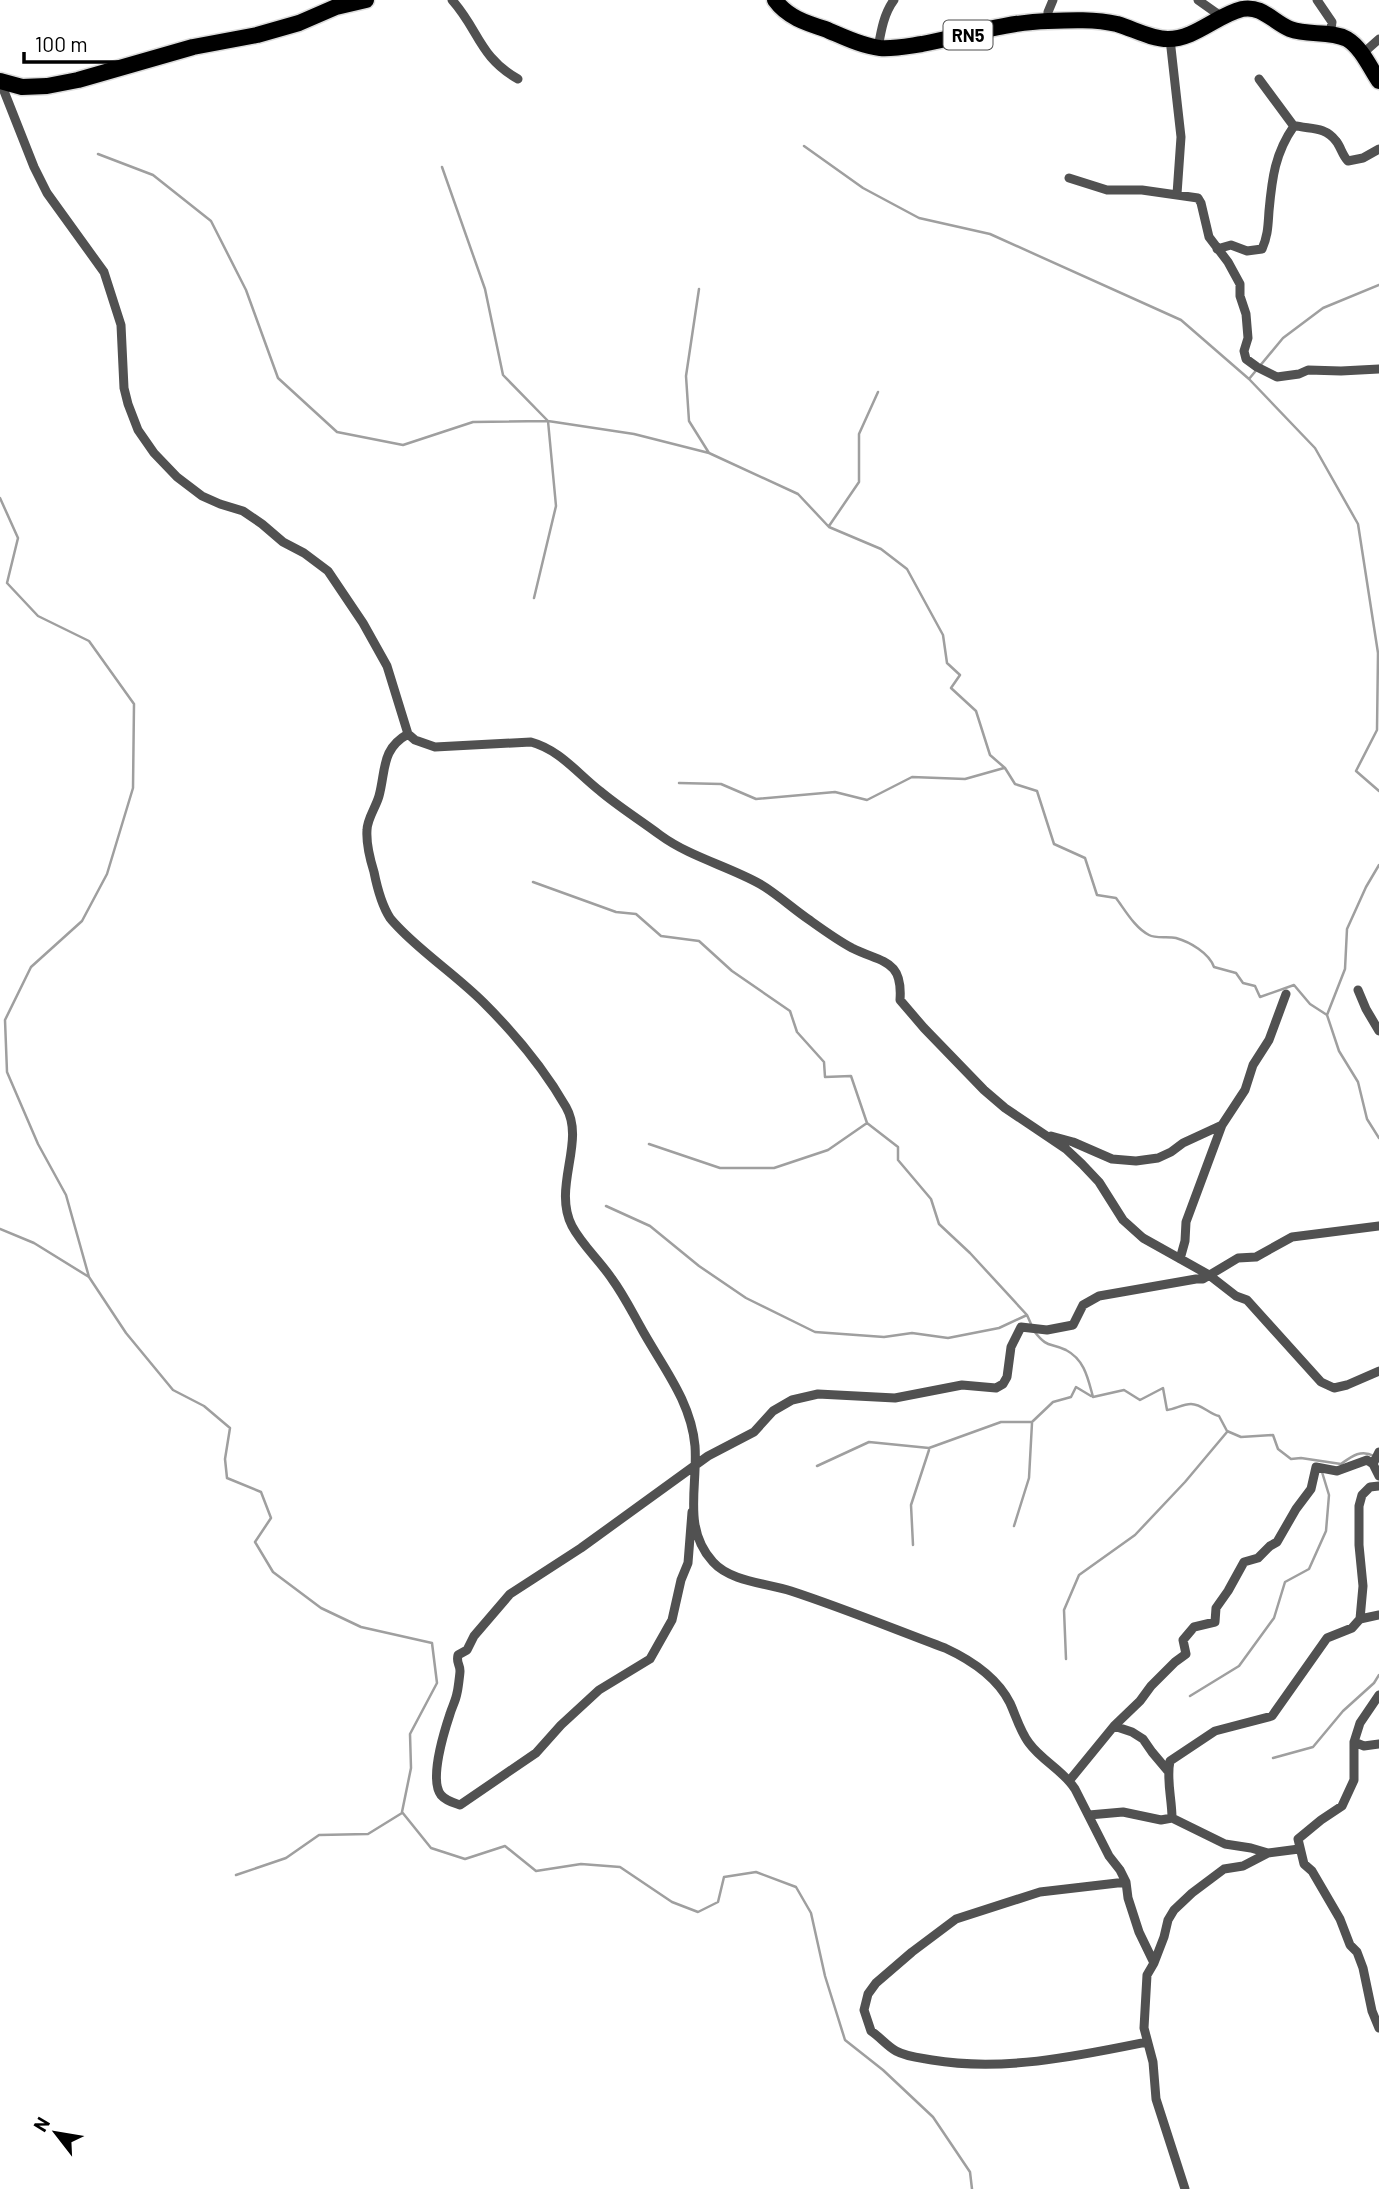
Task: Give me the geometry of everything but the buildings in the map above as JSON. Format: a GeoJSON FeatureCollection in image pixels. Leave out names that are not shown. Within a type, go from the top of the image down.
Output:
{"type":"FeatureCollection","features":[{"type":"Feature","properties":{"kind":"highway"},"geometry":{"type":"LineString","coordinates":[[0,81],[22,87],[47,86],[78,80],[193,47],[257,35],[299,23],[336,7],[366,0]]}},
{"type":"Feature","properties":{"kind":"highway","name":"RN5"},"geometry":{"type":"LineString","coordinates":[[775,0],[791,15],[805,22],[878,48],[905,47],[1024,23],[1048,21],[1116,24],[1170,39]]}},
{"type":"Feature","properties":{"kind":"highway"},"geometry":{"type":"LineString","coordinates":[[1170,39],[1198,30],[1222,17],[1245,9],[1256,9],[1288,28],[1303,33],[1346,39],[1355,46],[1379,81]]}},
{"type":"Feature","properties":{"kind":"street"},"geometry":{"type":"LineString","coordinates":[[452,0],[492,60],[502,70],[518,79]]}},
{"type":"Feature","properties":{"kind":"street"},"geometry":{"type":"LineString","coordinates":[[878,48],[883,23],[894,0]]}},
{"type":"Feature","properties":{"kind":"street"},"geometry":{"type":"LineString","coordinates":[[1048,21],[1048,12],[1054,0]]}},
{"type":"Feature","properties":{"kind":"street"},"geometry":{"type":"LineString","coordinates":[[1198,0],[1222,17]]}},
{"type":"Feature","properties":{"kind":"street"},"geometry":{"type":"LineString","coordinates":[[1317,0],[1332,22],[1330,35]]}},
{"type":"Feature","properties":{"kind":"street"},"geometry":{"type":"LineString","coordinates":[[1170,39],[1181,137],[1177,194]]}},
{"type":"Feature","properties":{"kind":"street"},"geometry":{"type":"LineString","coordinates":[[1361,55],[1379,39]]}},
{"type":"Feature","properties":{"kind":"street"},"geometry":{"type":"LineString","coordinates":[[1259,79],[1269,96],[1294,125],[1318,128],[1329,134],[1337,141],[1348,161],[1363,158],[1379,149]]}},
{"type":"Feature","properties":{"kind":"street"},"geometry":{"type":"LineString","coordinates":[[0,81],[47,194],[104,272],[121,325],[124,387],[138,430],[154,453],[177,477],[202,496],[243,511],[283,542],[304,553],[328,571],[363,623],[387,666],[408,734],[415,740],[435,747],[531,742],[555,752],[603,794],[662,836],[699,858],[761,885],[852,948],[877,957],[896,970],[901,983],[900,1000],[924,1028],[1005,1108],[1066,1149],[1099,1182],[1123,1220],[1143,1238],[1209,1275],[1236,1296],[1247,1300],[1321,1382],[1334,1388],[1379,1371]]}},
{"type":"Feature","properties":{"kind":"street"},"geometry":{"type":"LineString","coordinates":[[1217,248],[1231,245],[1247,251],[1262,249],[1268,232],[1278,153],[1294,125]]}},
{"type":"Feature","properties":{"kind":"street"},"geometry":{"type":"LineString","coordinates":[[1069,178],[1107,190],[1142,190],[1198,198],[1209,237],[1240,284],[1248,330],[1244,351],[1246,359],[1257,367],[1277,377],[1308,370],[1379,369]]}},
{"type":"Feature","properties":{"kind":"street"},"geometry":{"type":"LineString","coordinates":[[408,734],[395,741],[389,751],[379,797],[366,828],[379,895],[390,918],[412,941],[482,1001],[520,1041],[568,1110],[574,1131],[566,1178],[565,1203],[572,1225],[627,1301],[671,1376],[685,1405],[695,1444],[695,1466],[688,1563],[681,1580],[672,1620],[650,1659],[599,1690],[561,1725],[536,1753],[460,1805],[450,1802],[441,1795],[436,1784],[436,1769],[457,1695],[460,1670],[456,1661],[458,1655],[467,1650],[474,1636],[510,1594],[581,1548],[695,1466],[708,1456],[754,1432],[773,1411],[792,1400],[818,1394],[895,1398],[962,1385],[996,1388],[1003,1384],[1007,1377],[1011,1347],[1021,1327],[1046,1330],[1073,1325],[1083,1305],[1098,1297],[1203,1279],[1238,1258],[1256,1257],[1292,1237],[1379,1226]]}},
{"type":"Feature","properties":{"kind":"street"},"geometry":{"type":"LineString","coordinates":[[1358,990],[1379,1031]]}},
{"type":"Feature","properties":{"kind":"street"},"geometry":{"type":"LineString","coordinates":[[1181,1259],[1186,1222],[1222,1125],[1245,1090],[1253,1065],[1269,1040],[1286,994]]}},
{"type":"Feature","properties":{"kind":"street"},"geometry":{"type":"LineString","coordinates":[[1046,1135],[1073,1142],[1112,1159],[1136,1161],[1158,1158],[1222,1125]]}},
{"type":"Feature","properties":{"kind":"street"},"geometry":{"type":"LineString","coordinates":[[1373,1464],[1379,1452]]}},
{"type":"Feature","properties":{"kind":"street"},"geometry":{"type":"LineString","coordinates":[[1069,1781],[1114,1726],[1167,1670],[1186,1654],[1183,1640],[1194,1627],[1215,1622],[1216,1608],[1244,1562],[1258,1558],[1270,1545],[1277,1542],[1311,1489],[1317,1467],[1337,1471],[1367,1460],[1373,1464],[1379,1476]]}},
{"type":"Feature","properties":{"kind":"street"},"geometry":{"type":"LineString","coordinates":[[1172,1818],[1168,1771],[1170,1761],[1215,1731],[1272,1716],[1327,1638],[1352,1628],[1360,1619],[1363,1586],[1359,1506],[1362,1495],[1370,1487],[1379,1486]]}},
{"type":"Feature","properties":{"kind":"street"},"geometry":{"type":"LineString","coordinates":[[692,1512],[696,1534],[705,1551],[714,1564],[726,1571],[738,1577],[788,1590],[945,1648],[990,1675],[1009,1700],[1028,1742],[1069,1781],[1090,1815],[1126,1882],[1139,1932],[1154,1963]]}},
{"type":"Feature","properties":{"kind":"street"},"geometry":{"type":"LineString","coordinates":[[1360,1619],[1379,1615]]}},
{"type":"Feature","properties":{"kind":"street"},"geometry":{"type":"LineString","coordinates":[[1379,1695],[1360,1723],[1354,1742],[1354,1780],[1342,1806],[1298,1839],[1304,1864],[1312,1871],[1340,1919],[1350,1945],[1357,1952],[1379,2028]]}},
{"type":"Feature","properties":{"kind":"street"},"geometry":{"type":"LineString","coordinates":[[1114,1726],[1143,1739],[1168,1771]]}},
{"type":"Feature","properties":{"kind":"street"},"geometry":{"type":"LineString","coordinates":[[1354,1742],[1364,1746],[1379,1744]]}},
{"type":"Feature","properties":{"kind":"street"},"geometry":{"type":"LineString","coordinates":[[1090,1815],[1123,1812],[1161,1820],[1172,1818],[1225,1844],[1268,1853],[1299,1850]]}},
{"type":"Feature","properties":{"kind":"street"},"geometry":{"type":"LineString","coordinates":[[1185,2189],[1156,2099],[1151,2049],[1144,2028],[1147,1975],[1174,1910],[1224,1869],[1243,1866],[1268,1853]]}},
{"type":"Feature","properties":{"kind":"street"},"geometry":{"type":"LineString","coordinates":[[1126,1882],[1040,1892],[956,1919],[876,1983],[868,1994],[864,2010],[871,2031],[895,2051],[952,2064],[1029,2063],[1147,2042]]}},
{"type":"Feature","properties":{"kind":"waterway"},"geometry":{"type":"LineString","coordinates":[[804,146],[863,188],[919,218],[990,234],[1181,320],[1249,379],[1315,448],[1358,524],[1378,653],[1377,730],[1356,771],[1379,791]]}},
{"type":"Feature","properties":{"kind":"waterway"},"geometry":{"type":"LineString","coordinates":[[98,154],[153,175],[211,221],[246,290],[278,378],[337,432],[403,445],[473,422],[548,421],[634,434],[709,453],[798,494],[829,527],[881,549],[907,569],[943,635],[947,663],[960,675],[951,688],[976,711],[990,755],[1005,768],[1015,784],[1037,791],[1054,844],[1085,858],[1097,895],[1116,898],[1135,923],[1149,935],[1176,938],[1193,945],[1208,957],[1214,967],[1236,973],[1243,983],[1255,986],[1260,997],[1294,985],[1310,1004],[1327,1015],[1339,1051],[1358,1082],[1367,1119],[1379,1138]]}},
{"type":"Feature","properties":{"kind":"waterway"},"geometry":{"type":"LineString","coordinates":[[442,167],[485,289],[503,375],[548,421],[556,506],[534,598]]}},
{"type":"Feature","properties":{"kind":"waterway"},"geometry":{"type":"LineString","coordinates":[[1249,379],[1283,338],[1323,308],[1379,285]]}},
{"type":"Feature","properties":{"kind":"waterway"},"geometry":{"type":"LineString","coordinates":[[699,289],[686,376],[689,421],[709,453]]}},
{"type":"Feature","properties":{"kind":"waterway"},"geometry":{"type":"LineString","coordinates":[[829,526],[859,482],[859,434],[878,392]]}},
{"type":"Feature","properties":{"kind":"waterway"},"geometry":{"type":"LineString","coordinates":[[0,498],[18,538],[7,583],[38,616],[89,641],[134,704],[133,788],[107,874],[82,921],[31,967],[5,1020],[7,1072],[38,1144],[66,1195],[89,1277],[126,1333],[173,1390],[204,1406],[230,1428],[225,1459],[227,1478],[261,1492],[271,1518],[255,1542],[273,1572],[321,1608],[361,1627],[432,1643],[437,1683],[410,1734],[411,1768],[402,1812],[431,1848],[465,1859],[505,1846],[536,1871],[581,1864],[620,1867],[672,1902],[698,1912],[718,1902],[724,1877],[756,1872],[796,1887],[811,1913],[825,1976],[845,2040],[883,2070],[933,2117],[970,2172],[972,2189]]}},
{"type":"Feature","properties":{"kind":"waterway"},"geometry":{"type":"LineString","coordinates":[[679,783],[721,784],[756,799],[835,792],[867,800],[912,777],[965,779],[1004,768]]}},
{"type":"Feature","properties":{"kind":"waterway"},"geometry":{"type":"LineString","coordinates":[[1327,1015],[1345,969],[1347,929],[1379,865]]}},
{"type":"Feature","properties":{"kind":"waterway"},"geometry":{"type":"LineString","coordinates":[[533,882],[616,912],[636,914],[661,936],[699,941],[732,971],[790,1011],[797,1032],[824,1062],[825,1077],[851,1076],[867,1123],[898,1147],[898,1160],[931,1199],[939,1224],[970,1253],[1027,1315],[1031,1324]]}},
{"type":"Feature","properties":{"kind":"waterway"},"geometry":{"type":"LineString","coordinates":[[649,1144],[720,1168],[774,1168],[828,1150],[867,1123]]}},
{"type":"Feature","properties":{"kind":"waterway"},"geometry":{"type":"LineString","coordinates":[[606,1206],[650,1226],[699,1266],[746,1298],[815,1332],[884,1337],[912,1333],[948,1338],[999,1328],[1027,1315]]}},
{"type":"Feature","properties":{"kind":"waterway"},"geometry":{"type":"LineString","coordinates":[[0,1229],[34,1243],[89,1277]]}},
{"type":"Feature","properties":{"kind":"waterway"},"geometry":{"type":"LineString","coordinates":[[1034,1331],[1046,1343],[1066,1350],[1078,1359],[1085,1371],[1093,1397],[1124,1390],[1140,1400],[1163,1388],[1167,1410],[1195,1404],[1219,1416],[1227,1431],[1241,1437],[1273,1435],[1278,1449],[1291,1459],[1341,1464],[1361,1453],[1374,1456]]}},
{"type":"Feature","properties":{"kind":"waterway"},"geometry":{"type":"LineString","coordinates":[[817,1466],[869,1442],[929,1448],[1001,1422],[1032,1422],[1053,1402],[1071,1397],[1076,1387],[1091,1396]]}},
{"type":"Feature","properties":{"kind":"waterway"},"geometry":{"type":"LineString","coordinates":[[1014,1526],[1029,1478],[1032,1423]]}},
{"type":"Feature","properties":{"kind":"waterway"},"geometry":{"type":"LineString","coordinates":[[1066,1659],[1064,1610],[1079,1575],[1135,1535],[1227,1432]]}},
{"type":"Feature","properties":{"kind":"waterway"},"geometry":{"type":"LineString","coordinates":[[913,1545],[911,1505],[929,1450]]}},
{"type":"Feature","properties":{"kind":"waterway"},"geometry":{"type":"LineString","coordinates":[[1190,1696],[1239,1666],[1274,1618],[1285,1582],[1309,1569],[1326,1531],[1329,1495],[1322,1472]]}},
{"type":"Feature","properties":{"kind":"waterway"},"geometry":{"type":"LineString","coordinates":[[1273,1758],[1313,1747],[1343,1711],[1374,1683],[1379,1675]]}},
{"type":"Feature","properties":{"kind":"waterway"},"geometry":{"type":"LineString","coordinates":[[236,1875],[286,1858],[319,1835],[368,1834],[402,1813]]}}]}
